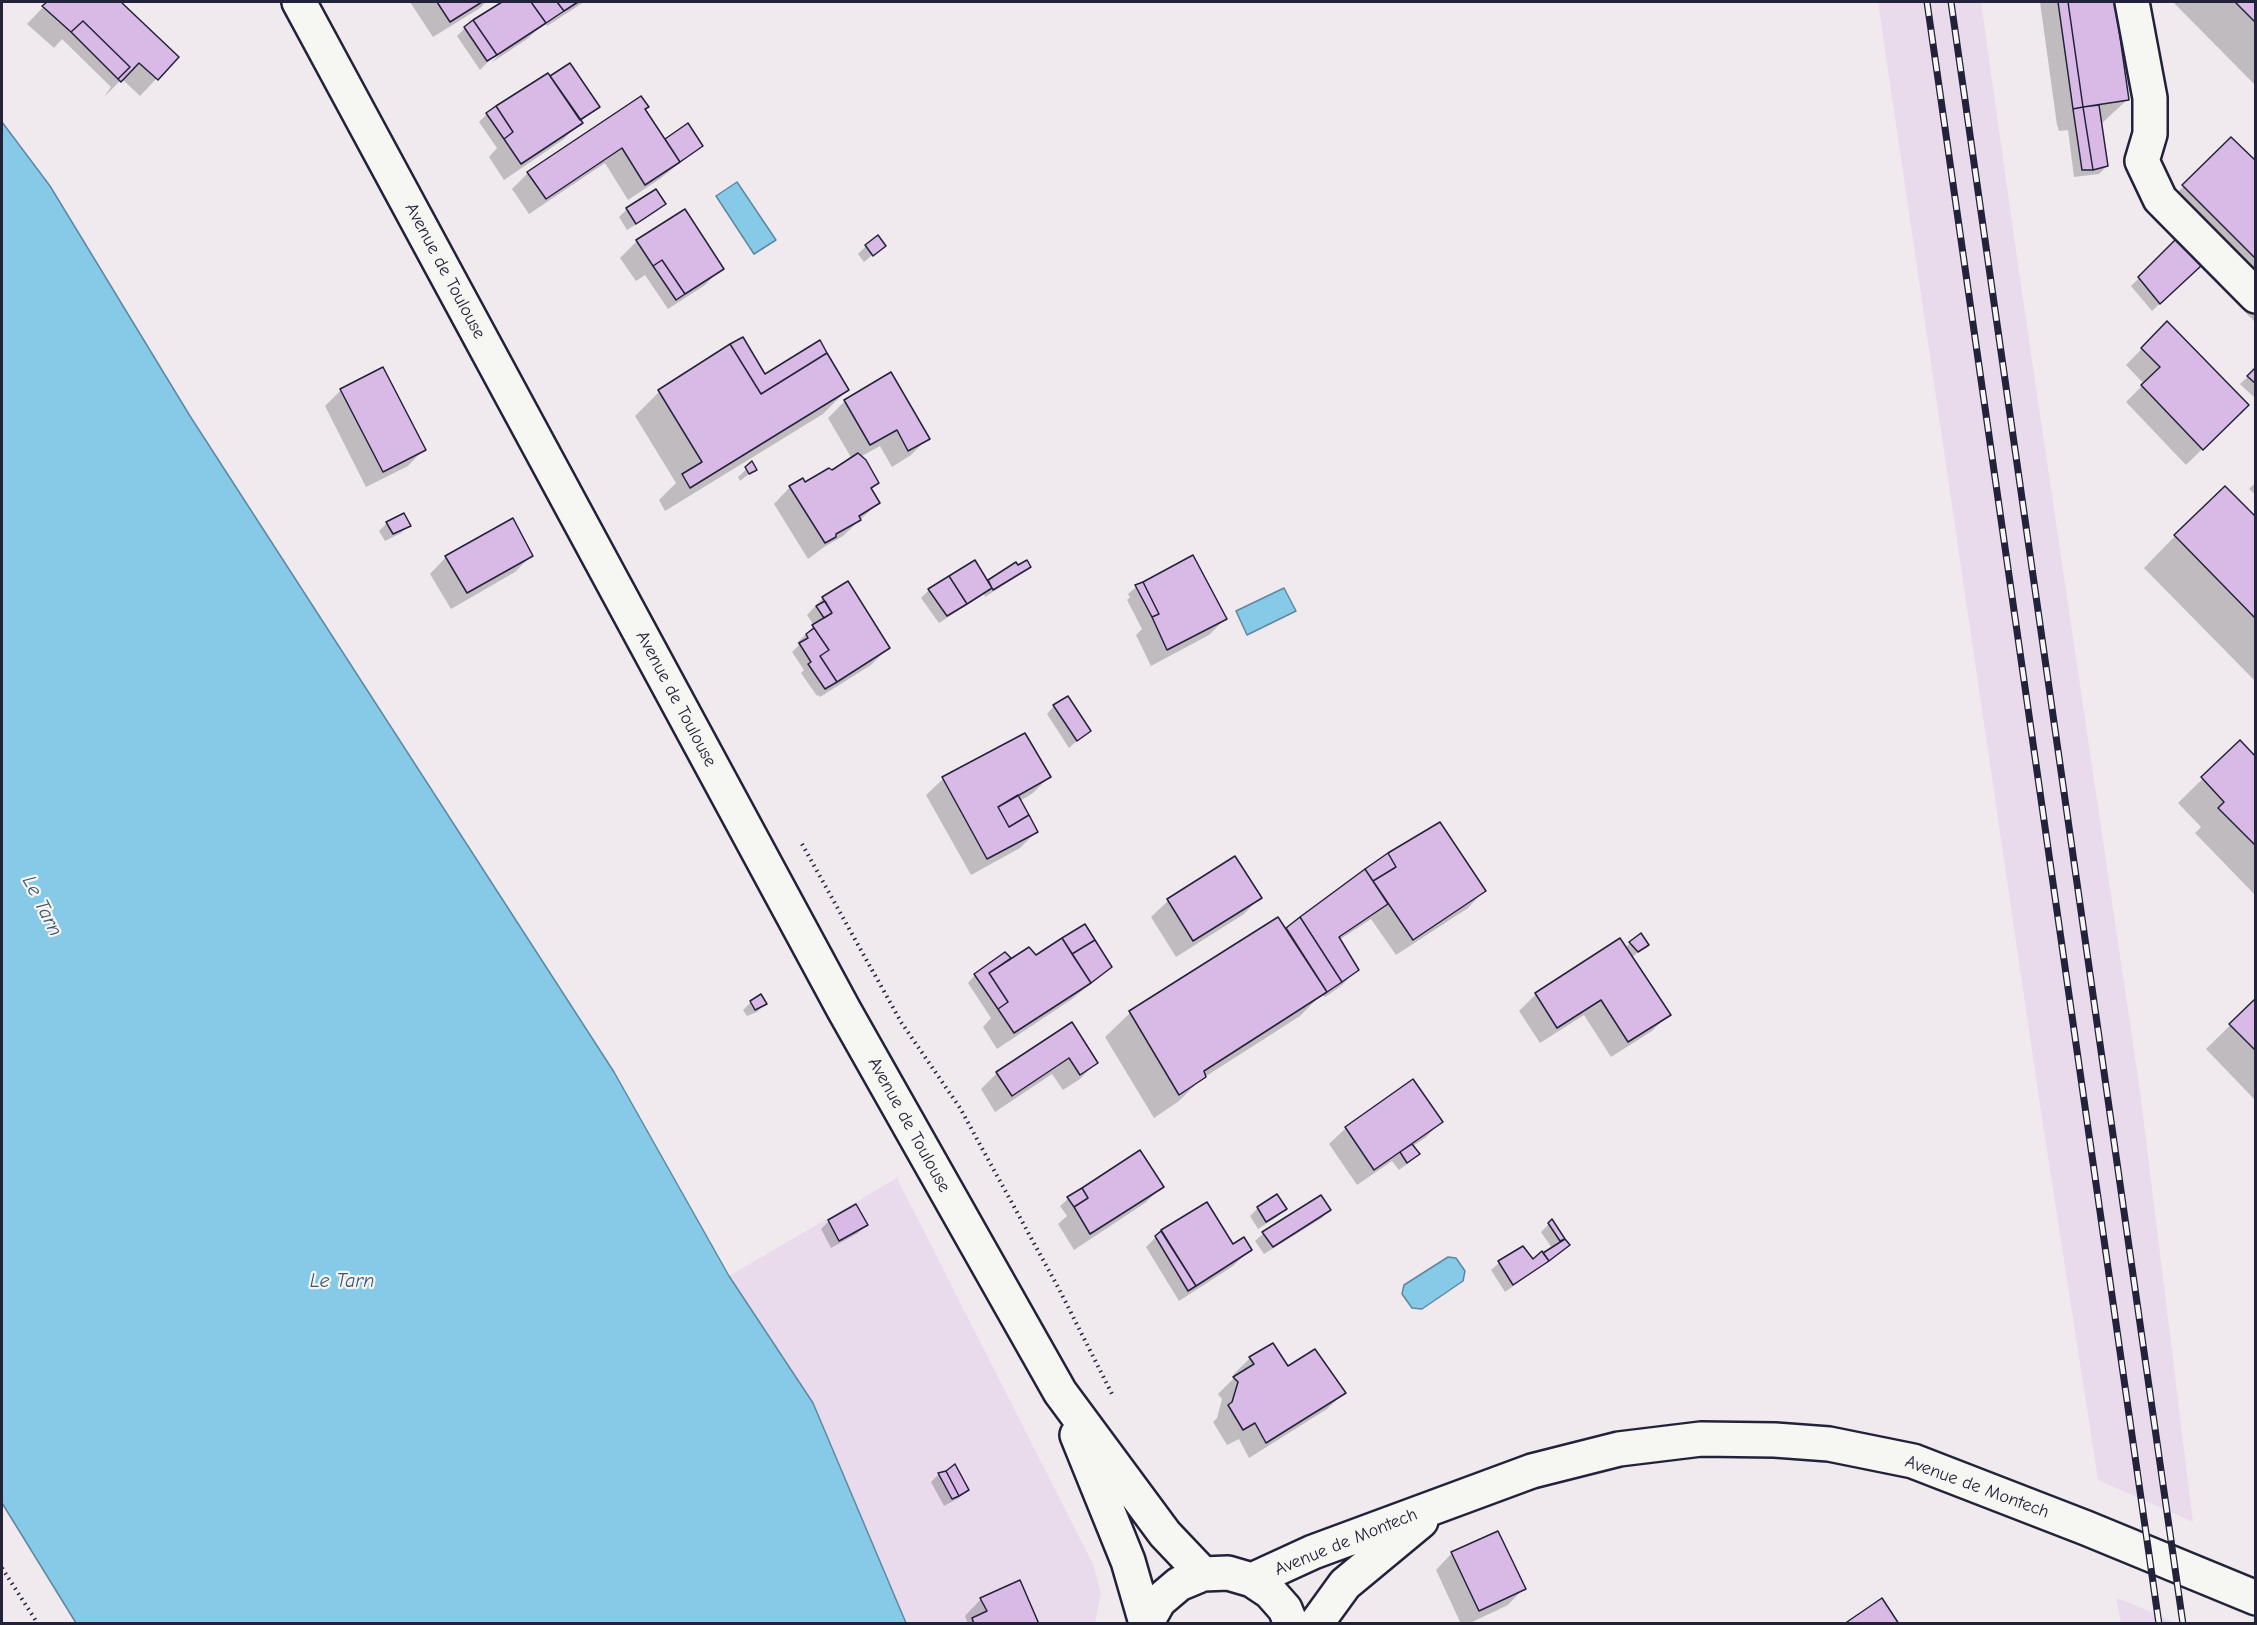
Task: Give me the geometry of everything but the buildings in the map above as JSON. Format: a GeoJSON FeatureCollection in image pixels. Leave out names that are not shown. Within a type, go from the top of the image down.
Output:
{"type":"FeatureCollection","features":[{"type":"Feature","properties":{"kind":"main road","name":"Avenue de Toulouse"},"geometry":{"type":"LineString","coordinates":[[299,2],[844,1010],[1060,1392],[1165,1534],[1203,1574]]}},
{"type":"Feature","properties":{"kind":"main road"},"geometry":{"type":"LineString","coordinates":[[2132,2],[2150,98],[2150,134],[2142,161],[2160,199],[2256,296]]}},
{"type":"Feature","properties":{"kind":"main road","name":"Avenue de Toulouse"},"geometry":{"type":"LineString","coordinates":[[1060,1392],[1128,1561],[1146,1623]]}},
{"type":"Feature","properties":{"kind":"main road","name":"Avenue de Montech"},"geometry":{"type":"LineString","coordinates":[[1252,1580],[1313,1552],[1532,1471],[1619,1449],[1701,1439],[1775,1440],[1829,1444],[1913,1461],[2086,1528],[2256,1598]]}},
{"type":"Feature","properties":{"kind":"main road","name":"Avenue de Montech"},"geometry":{"type":"LineString","coordinates":[[1316,1623],[1346,1584],[1441,1505]]}},
{"type":"Feature","properties":{"kind":"main road"},"geometry":{"type":"LineString","coordinates":[[1146,1623],[1160,1601],[1179,1584],[1203,1574],[1228,1573],[1252,1580],[1270,1592],[1284,1608],[1291,1623]]}},
{"type":"Feature","properties":{"kind":"path"},"geometry":{"type":"LineString","coordinates":[[799,839],[901,1022],[960,1108],[1059,1289],[1116,1400]]}},
{"type":"Feature","properties":{"kind":"path"},"geometry":{"type":"LineString","coordinates":[[2,1568],[38,1623]]}},
{"type":"Feature","properties":{"kind":"shaded area"},"geometry":{"type":"Polygon","coordinates":[[[1878,2],[1981,2],[2140,1091],[2193,1522],[2098,1480],[2040,1105],[1878,2]]]}},
{"type":"Feature","properties":{"kind":"shaded area"},"geometry":{"type":"Polygon","coordinates":[[[897,1178],[1093,1564],[1101,1594],[1095,1623],[906,1623],[813,1403],[729,1276],[897,1178]]]}},
{"type":"Feature","properties":{"kind":"shaded area"},"geometry":{"type":"Polygon","coordinates":[[[2116,1598],[2135,1605],[2175,1623],[2121,1623],[2116,1598]]]}},
{"type":"Feature","properties":{"kind":"water","name":"Le Tarn"},"geometry":{"type":"Polygon","coordinates":[[[2,122],[50,186],[190,416],[614,1072],[729,1276],[813,1403],[906,1623],[76,1623],[2,1503],[2,122]]]}},
{"type":"Feature","properties":{"kind":"water"},"geometry":{"type":"Polygon","coordinates":[[[737,182],[776,240],[754,254],[716,196],[737,182]]]}},
{"type":"Feature","properties":{"kind":"water"},"geometry":{"type":"Polygon","coordinates":[[[1284,588],[1296,611],[1247,635],[1236,611],[1284,588]]]}},
{"type":"Feature","properties":{"kind":"water"},"geometry":{"type":"Polygon","coordinates":[[[1448,1257],[1456,1258],[1465,1271],[1463,1281],[1422,1309],[1412,1308],[1402,1294],[1404,1285],[1448,1257]]]}},
{"type":"Feature","properties":{"kind":"railway"},"geometry":{"type":"LineString","coordinates":[[1927,2],[2159,1624]]}},
{"type":"Feature","properties":{"kind":"railway"},"geometry":{"type":"LineString","coordinates":[[1951,2],[2183,1624]]}}]}
